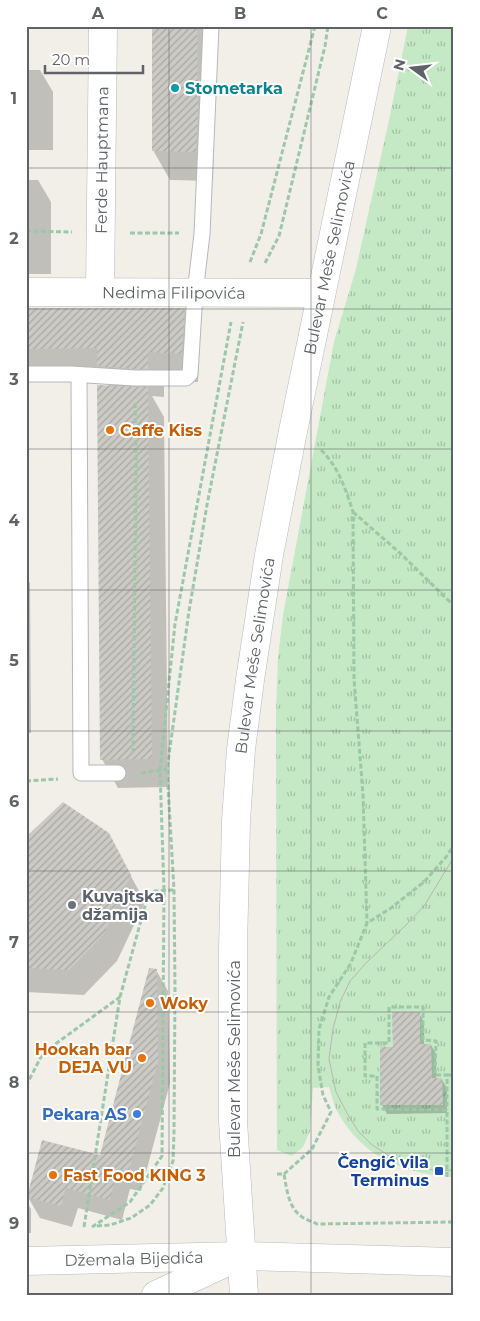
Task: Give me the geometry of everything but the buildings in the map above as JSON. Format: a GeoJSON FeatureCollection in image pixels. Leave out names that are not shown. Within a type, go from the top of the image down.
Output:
{"type":"FeatureCollection","features":[{"type":"Feature","properties":{"kind":"main road","name":"Ferde Hauptmana"},"geometry":{"type":"LineString","coordinates":[[100,292],[103,26]]}},
{"type":"Feature","properties":{"kind":"main road","name":"Bulevar Meše Selimovića"},"geometry":{"type":"LineString","coordinates":[[244,1295],[233,1121],[236,821],[241,749],[270,555],[292,431],[377,26]]}},
{"type":"Feature","properties":{"kind":"main road","name":"Nedima Filipovića"},"geometry":{"type":"LineString","coordinates":[[26,292],[321,293]]}},
{"type":"Feature","properties":{"kind":"main road","name":"Džemala Bijedića"},"geometry":{"type":"LineString","coordinates":[[156,1295],[241,1256]]}},
{"type":"Feature","properties":{"kind":"main road","name":"Džemala Bijedića"},"geometry":{"type":"LineString","coordinates":[[26,1261],[241,1256],[454,1262]]}},
{"type":"Feature","properties":{"kind":"lane"},"geometry":{"type":"LineString","coordinates":[[26,374],[186,378],[190,374],[195,293],[202,234],[211,26]]}},
{"type":"Feature","properties":{"kind":"lane"},"geometry":{"type":"LineString","coordinates":[[79,375],[81,773],[125,774]]}},
{"type":"Feature","properties":{"kind":"path"},"geometry":{"type":"LineString","coordinates":[[315,26],[261,234],[243,292],[175,624],[160,770],[164,890],[162,1156],[130,1202],[92,1227],[110,1225],[131,1218],[150,1205],[163,1188],[172,1161],[174,1133],[174,890],[167,769],[189,611],[243,292],[279,236],[325,46],[328,26]]}},
{"type":"Feature","properties":{"kind":"path"},"geometry":{"type":"LineString","coordinates":[[133,754],[136,464],[134,378]]}},
{"type":"Feature","properties":{"kind":"path"},"geometry":{"type":"LineString","coordinates":[[277,1174],[284,1174],[312,1150],[330,1112],[323,1095],[318,1066],[319,1029],[329,997],[351,963],[367,923],[363,795],[354,679],[353,512],[345,487],[335,468],[323,452],[292,431]]}},
{"type":"Feature","properties":{"kind":"path"},"geometry":{"type":"LineString","coordinates":[[353,512],[401,554],[449,601],[454,603]]}},
{"type":"Feature","properties":{"kind":"path"},"geometry":{"type":"LineString","coordinates":[[125,774],[167,769]]}},
{"type":"Feature","properties":{"kind":"path"},"geometry":{"type":"LineString","coordinates":[[367,923],[391,908],[424,882],[454,845]]}},
{"type":"Feature","properties":{"kind":"path"},"geometry":{"type":"LineString","coordinates":[[84,1227],[120,997],[148,896],[155,891],[174,890]]}},
{"type":"Feature","properties":{"kind":"path"},"geometry":{"type":"LineString","coordinates":[[26,1086],[43,1053],[120,997]]}},
{"type":"Feature","properties":{"kind":"path"},"geometry":{"type":"LineString","coordinates":[[447,1110],[377,1109],[377,1076],[365,1076],[365,1043],[389,1042],[389,1007],[423,1007],[423,1040],[436,1040],[436,1075],[454,1075]]}},
{"type":"Feature","properties":{"kind":"path"},"geometry":{"type":"LineString","coordinates":[[447,1075],[447,1177]]}},
{"type":"Feature","properties":{"kind":"path"},"geometry":{"type":"LineString","coordinates":[[284,1174],[287,1194],[293,1209],[317,1224],[454,1222]]}},
{"type":"Feature","properties":{"kind":"path"},"geometry":{"type":"LineString","coordinates":[[166,1178],[190,1177]]}},
{"type":"Feature","properties":{"kind":"green space"},"geometry":{"type":"Polygon","coordinates":[[[408,26],[454,26],[454,1177],[417,1172],[401,1167],[385,1160],[370,1150],[357,1139],[346,1125],[336,1109],[329,1087],[313,1088],[310,1131],[303,1147],[292,1156],[277,1150],[276,712],[278,657],[283,615],[334,342],[356,269],[408,26]]]}},
{"type":"Feature","properties":{"kind":"tram line"},"geometry":{"type":"LineString","coordinates":[[454,857],[424,906],[350,981],[340,1002],[333,1029],[329,1059],[336,1092],[358,1131],[371,1144],[389,1156],[415,1167],[439,1171],[454,1170]]}},
{"type":"Feature","properties":{"kind":"place","name":"Stometarka"},"geometry":{"type":"Point","coordinates":[175,88]}},
{"type":"Feature","properties":{"kind":"place","name":"Caffe Kiss"},"geometry":{"type":"Point","coordinates":[110,430]}},
{"type":"Feature","properties":{"kind":"place","name":"Kuvajtska džamija"},"geometry":{"type":"Point","coordinates":[72,905]}},
{"type":"Feature","properties":{"kind":"place","name":"Woky"},"geometry":{"type":"Point","coordinates":[150,1003]}},
{"type":"Feature","properties":{"kind":"place","name":"Hookah bar DEJA VU"},"geometry":{"type":"Point","coordinates":[142,1058]}},
{"type":"Feature","properties":{"kind":"place","name":"Pekara AS"},"geometry":{"type":"Point","coordinates":[137,1114]}},
{"type":"Feature","properties":{"kind":"place","name":"Čengić vila Terminus"},"geometry":{"type":"Point","coordinates":[439,1171]}},
{"type":"Feature","properties":{"kind":"place","name":"Fast Food KING 3"},"geometry":{"type":"Point","coordinates":[53,1175]}}]}
